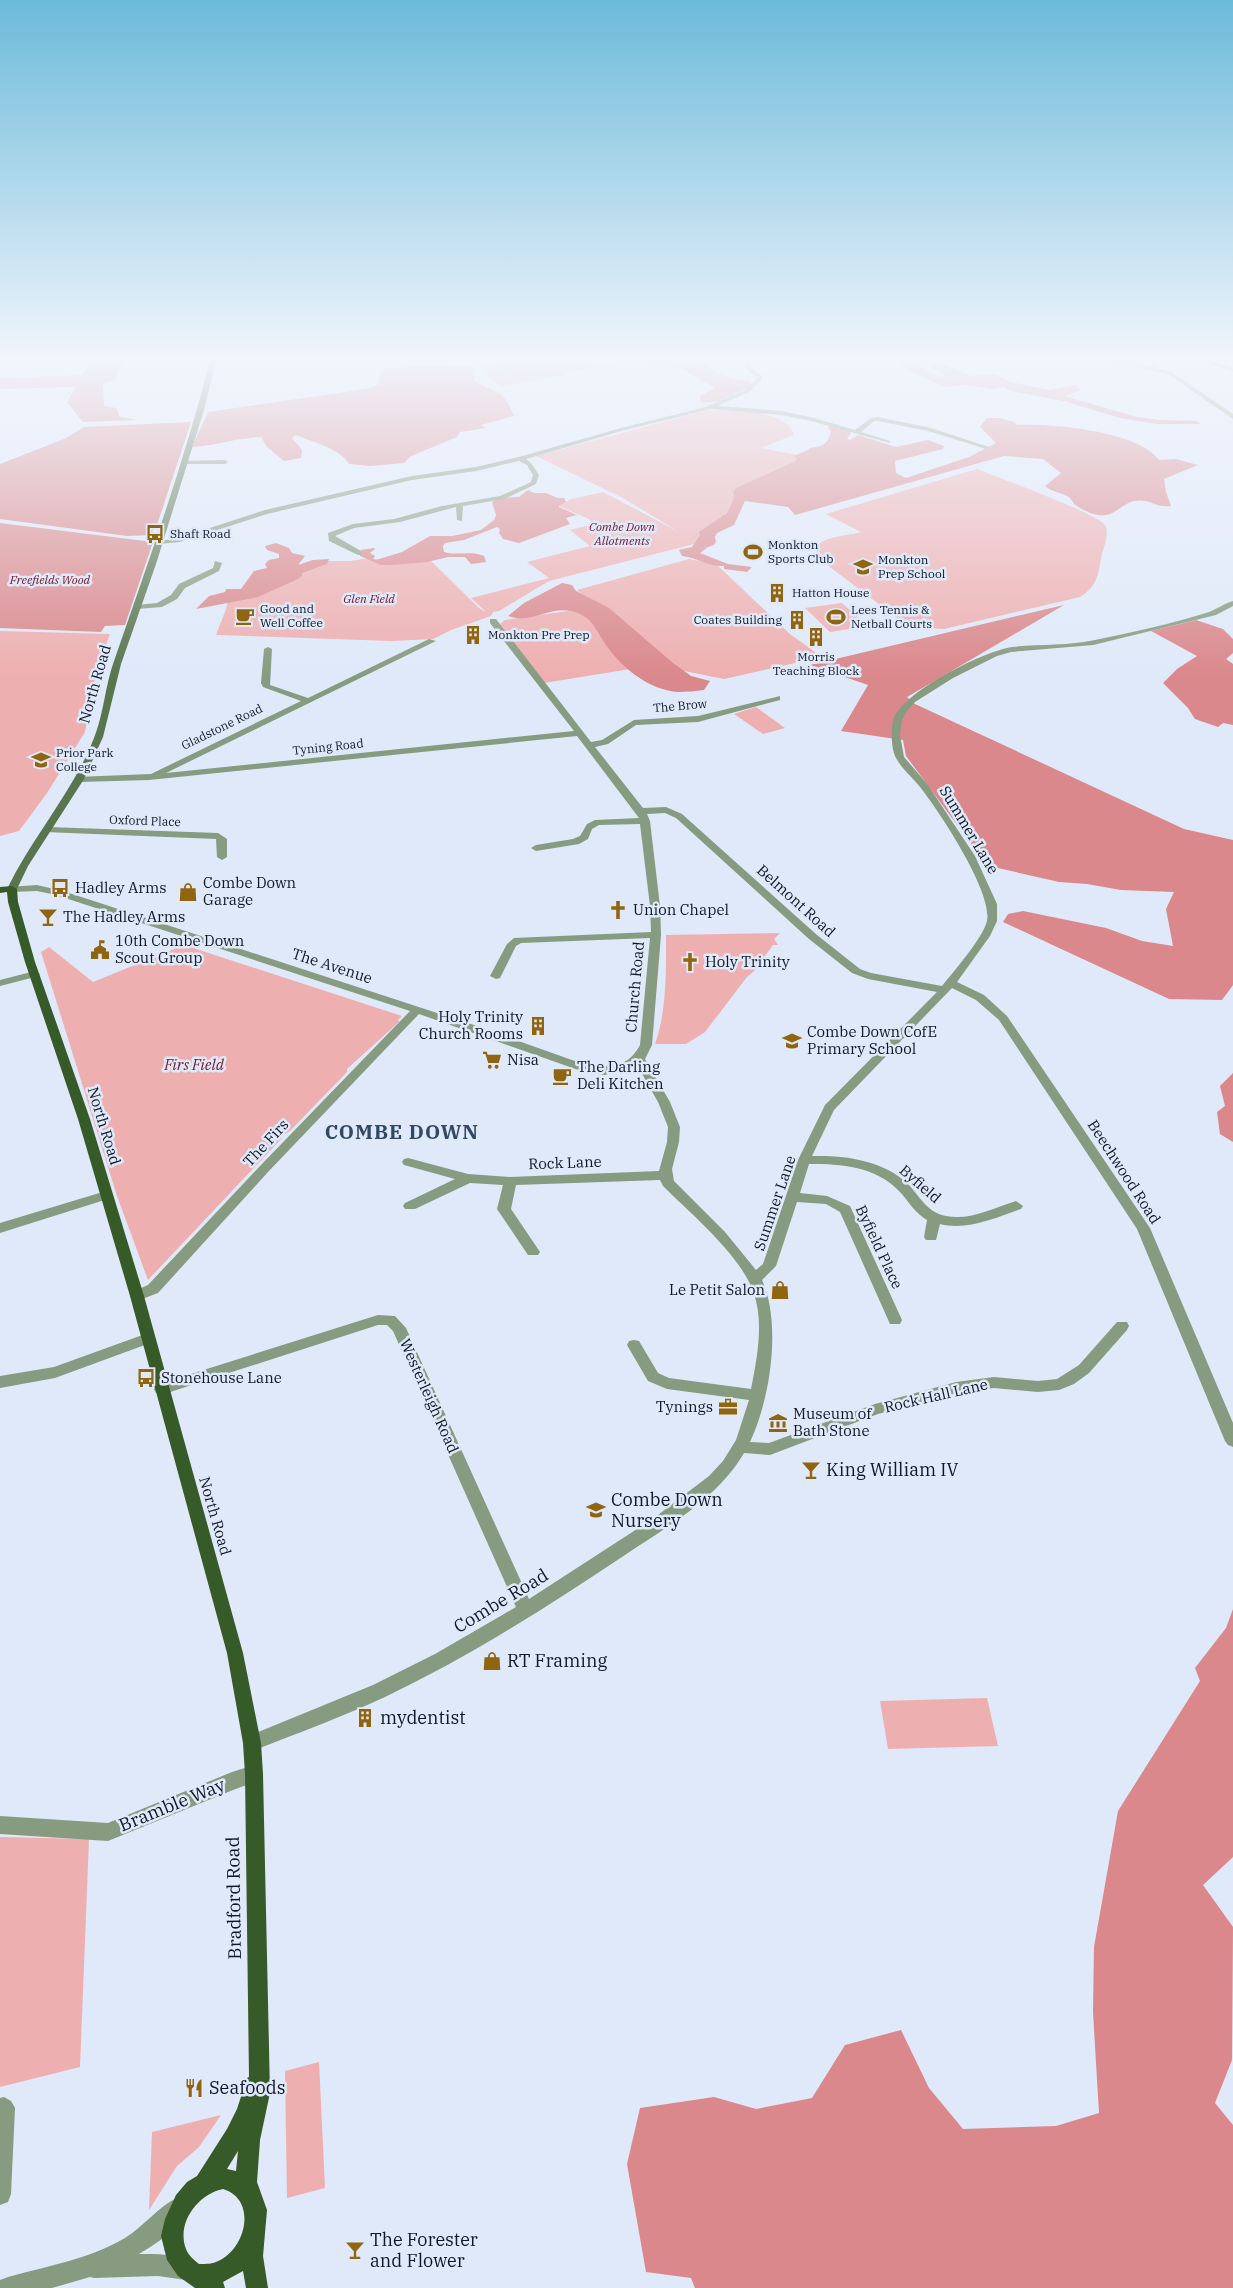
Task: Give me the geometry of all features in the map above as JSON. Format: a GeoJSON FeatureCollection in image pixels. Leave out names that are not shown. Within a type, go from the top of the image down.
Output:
{"type":"FeatureCollection","features":[{"type":"Feature","properties":{"kind":"main road"},"geometry":{"type":"LineString","coordinates":[[0,890],[12,889]]}},
{"type":"Feature","properties":{"kind":"main road","name":"North Road"},"geometry":{"type":"LineString","coordinates":[[12,889],[13,902],[34,974],[84,1119],[138,1296],[161,1389],[235,1653],[252,1743]]}},
{"type":"Feature","properties":{"kind":"main road","name":"Bradford Road"},"geometry":{"type":"LineString","coordinates":[[252,1743],[260,2053],[258,2105],[249,2140],[246,2182],[256,2210],[252,2256],[257,2288]]}},
{"type":"Feature","properties":{"kind":"main road","name":"Bradford Road"},"geometry":{"type":"LineString","coordinates":[[255,2230],[246,2251],[234,2265],[225,2271],[211,2276],[200,2277],[175,2252],[172,2237],[174,2221],[180,2207],[192,2191],[205,2182],[233,2138],[248,2107],[252,2096],[260,2053]]}},
{"type":"Feature","properties":{"kind":"main road"},"geometry":{"type":"LineString","coordinates":[[205,2182],[230,2179],[244,2187],[253,2200]]}},
{"type":"Feature","properties":{"kind":"street","name":"North Road"},"geometry":{"type":"LineString","coordinates":[[12,889],[23,866],[48,830],[79,779],[98,737],[118,664],[182,464]]}},
{"type":"Feature","properties":{"kind":"street"},"geometry":{"type":"LineString","coordinates":[[158,542],[180,540],[265,512],[412,478],[499,464]]}},
{"type":"Feature","properties":{"kind":"street"},"geometry":{"type":"LineString","coordinates":[[358,553],[332,539],[331,535],[351,527],[402,520],[459,505],[509,495],[534,483],[536,474],[529,464]]}},
{"type":"Feature","properties":{"kind":"street"},"geometry":{"type":"LineString","coordinates":[[459,505],[460,520]]}},
{"type":"Feature","properties":{"kind":"street"},"geometry":{"type":"LineString","coordinates":[[137,607],[159,606],[164,601],[174,597],[182,586],[216,569],[218,563]]}},
{"type":"Feature","properties":{"kind":"street","name":"Summer Lane"},"geometry":{"type":"LineString","coordinates":[[755,1279],[769,1266],[794,1197],[804,1160],[829,1108],[948,986],[985,936],[992,921],[992,904],[970,856],[925,787],[900,757],[896,735],[898,720],[903,710],[912,700],[950,676],[994,654],[1005,651],[1093,643],[1213,613],[1233,603]]}},
{"type":"Feature","properties":{"kind":"street","name":"Church Road"},"geometry":{"type":"LineString","coordinates":[[493,621],[642,811],[655,906],[656,935],[646,1045],[639,1059]]}},
{"type":"Feature","properties":{"kind":"street","name":"Gladstone Road"},"geometry":{"type":"LineString","coordinates":[[149,777],[432,642]]}},
{"type":"Feature","properties":{"kind":"street","name":"Gladstone Road"},"geometry":{"type":"LineString","coordinates":[[268,650],[265,683],[268,687],[307,700]]}},
{"type":"Feature","properties":{"kind":"street","name":"The Brow"},"geometry":{"type":"LineString","coordinates":[[590,746],[607,740],[634,723],[698,719],[777,698]]}},
{"type":"Feature","properties":{"kind":"street","name":"Tyning Road"},"geometry":{"type":"LineString","coordinates":[[79,779],[149,777],[419,751],[579,733]]}},
{"type":"Feature","properties":{"kind":"street","name":"Belmont Road"},"geometry":{"type":"LineString","coordinates":[[642,811],[666,810],[679,816],[806,930],[856,971],[868,976],[948,986]]}},
{"type":"Feature","properties":{"kind":"street"},"geometry":{"type":"LineString","coordinates":[[536,848],[581,840],[585,837],[587,828],[591,824],[598,822],[645,822]]}},
{"type":"Feature","properties":{"kind":"street","name":"Oxford Place"},"geometry":{"type":"LineString","coordinates":[[48,830],[218,836],[222,839],[222,856]]}},
{"type":"Feature","properties":{"kind":"street","name":"The Avenue"},"geometry":{"type":"LineString","coordinates":[[12,889],[37,888],[59,893],[470,1027],[584,1068],[605,1071],[628,1065],[639,1059]]}},
{"type":"Feature","properties":{"kind":"street"},"geometry":{"type":"LineString","coordinates":[[496,976],[512,944],[518,940],[656,935]]}},
{"type":"Feature","properties":{"kind":"street"},"geometry":{"type":"LineString","coordinates":[[0,982],[34,974]]}},
{"type":"Feature","properties":{"kind":"street","name":"Beechwood Road"},"geometry":{"type":"LineString","coordinates":[[948,986],[976,993],[989,1002],[1004,1018],[1143,1228],[1233,1441]]}},
{"type":"Feature","properties":{"kind":"street","name":"The Firs"},"geometry":{"type":"LineString","coordinates":[[138,1296],[153,1289],[264,1169],[417,1010]]}},
{"type":"Feature","properties":{"kind":"street"},"geometry":{"type":"LineString","coordinates":[[639,1059],[673,1121],[674,1139],[664,1166],[664,1175],[668,1183],[737,1255],[755,1279],[765,1306],[766,1323],[756,1395],[750,1424],[741,1446]]}},
{"type":"Feature","properties":{"kind":"street","name":"Byfield"},"geometry":{"type":"LineString","coordinates":[[804,1160],[840,1160],[867,1166],[902,1186],[921,1208],[934,1218],[949,1222],[993,1215],[1016,1206]]}},
{"type":"Feature","properties":{"kind":"street","name":"Rock Lane"},"geometry":{"type":"LineString","coordinates":[[408,1162],[468,1178],[510,1181],[664,1175]]}},
{"type":"Feature","properties":{"kind":"street","name":"Rock Lane"},"geometry":{"type":"LineString","coordinates":[[410,1206],[468,1178]]}},
{"type":"Feature","properties":{"kind":"street"},"geometry":{"type":"LineString","coordinates":[[510,1181],[504,1209],[533,1252]]}},
{"type":"Feature","properties":{"kind":"street"},"geometry":{"type":"LineString","coordinates":[[0,1228],[106,1194]]}},
{"type":"Feature","properties":{"kind":"street","name":"Byfield Place"},"geometry":{"type":"LineString","coordinates":[[794,1197],[836,1202],[845,1209],[895,1320]]}},
{"type":"Feature","properties":{"kind":"street"},"geometry":{"type":"LineString","coordinates":[[930,1237],[934,1218]]}},
{"type":"Feature","properties":{"kind":"street","name":"Westerleigh Road"},"geometry":{"type":"LineString","coordinates":[[161,1389],[378,1320],[390,1320],[399,1328],[526,1611]]}},
{"type":"Feature","properties":{"kind":"street","name":"Rock Hall Lane"},"geometry":{"type":"LineString","coordinates":[[741,1446],[752,1450],[770,1448],[883,1407],[942,1391],[1002,1382],[1030,1387],[1047,1386],[1069,1381],[1087,1366],[1122,1326]]}},
{"type":"Feature","properties":{"kind":"street"},"geometry":{"type":"LineString","coordinates":[[0,1382],[55,1372],[148,1338]]}},
{"type":"Feature","properties":{"kind":"street"},"geometry":{"type":"LineString","coordinates":[[634,1345],[653,1377],[667,1383],[756,1395]]}},
{"type":"Feature","properties":{"kind":"street","name":"Combe Road"},"geometry":{"type":"LineString","coordinates":[[252,1743],[324,1715],[380,1690],[459,1650],[526,1611],[631,1542],[697,1495],[724,1471],[741,1446]]}},
{"type":"Feature","properties":{"kind":"street","name":"Bramble Way"},"geometry":{"type":"LineString","coordinates":[[0,1825],[108,1832],[232,1781],[254,1774]]}},
{"type":"Feature","properties":{"kind":"street"},"geometry":{"type":"LineString","coordinates":[[0,2109],[4,2108],[0,2194]]}},
{"type":"Feature","properties":{"kind":"street"},"geometry":{"type":"LineString","coordinates":[[8,2288],[81,2268],[132,2246],[154,2231],[180,2207]]}},
{"type":"Feature","properties":{"kind":"street"},"geometry":{"type":"LineString","coordinates":[[81,2268],[158,2265],[200,2277]]}},
{"type":"Feature","properties":{"kind":"green space"},"geometry":{"type":"Polygon","coordinates":[[[0,464],[177,464],[156,528],[152,531],[153,535],[127,536],[0,519],[0,464]]]}},
{"type":"Feature","properties":{"kind":"green space"},"geometry":{"type":"Polygon","coordinates":[[[349,464],[395,464],[370,466],[349,464]]]}},
{"type":"Feature","properties":{"kind":"green space"},"geometry":{"type":"Polygon","coordinates":[[[552,464],[793,464],[737,490],[728,511],[698,543],[549,581],[499,611],[493,612],[491,616],[451,630],[433,639],[392,641],[216,635],[229,595],[327,561],[350,561],[370,558],[389,562],[430,560],[479,608],[486,612],[471,598],[549,578],[527,562],[590,546],[570,530],[594,524],[589,519],[559,506],[571,499],[603,492],[679,532],[623,498],[552,464]]]}},
{"type":"Feature","properties":{"kind":"green space"},"geometry":{"type":"Polygon","coordinates":[[[790,464],[895,464],[896,473],[906,478],[949,464],[976,464],[795,515],[788,507],[745,501],[734,525],[717,533],[714,545],[700,553],[728,564],[752,567],[747,572],[724,569],[724,566],[713,565],[682,556],[679,550],[692,547],[700,535],[699,532],[727,513],[736,488],[790,464]]]}},
{"type":"Feature","properties":{"kind":"green space"},"geometry":{"type":"Polygon","coordinates":[[[1049,464],[1198,465],[1164,479],[1171,506],[1161,506],[1140,500],[1127,504],[1110,514],[1102,515],[1085,511],[1074,504],[1069,497],[1045,486],[1061,473],[1049,464]]]}},
{"type":"Feature","properties":{"kind":"green space"},"geometry":{"type":"Polygon","coordinates":[[[977,469],[1066,504],[1098,519],[1105,525],[1106,536],[1097,576],[1090,589],[1080,597],[944,629],[909,627],[826,564],[828,563],[814,549],[823,541],[861,532],[826,514],[977,469]]]}},
{"type":"Feature","properties":{"kind":"green space"},"geometry":{"type":"Polygon","coordinates":[[[528,490],[534,493],[546,493],[558,498],[564,498],[566,502],[559,507],[577,515],[566,518],[570,524],[519,543],[503,539],[499,533],[500,529],[497,527],[464,540],[445,543],[443,546],[444,552],[479,554],[484,556],[486,562],[471,564],[465,557],[448,557],[427,562],[381,565],[360,556],[361,550],[374,548],[370,553],[375,556],[373,559],[376,560],[402,552],[430,536],[452,536],[481,530],[494,520],[496,515],[492,502],[499,498],[519,497],[528,490]]]}},
{"type":"Feature","properties":{"kind":"green space","name":"Freefields Wood"},"geometry":{"type":"Polygon","coordinates":[[[0,523],[153,542],[125,625],[105,626],[101,632],[0,628],[0,523]]]}},
{"type":"Feature","properties":{"kind":"green space"},"geometry":{"type":"Polygon","coordinates":[[[276,543],[289,548],[292,553],[305,556],[298,565],[313,560],[329,559],[327,564],[302,573],[302,576],[298,579],[258,597],[196,609],[209,596],[225,592],[226,589],[241,589],[254,571],[267,568],[265,564],[269,560],[279,558],[279,554],[267,550],[265,546],[276,543]]]}},
{"type":"Feature","properties":{"kind":"green space"},"geometry":{"type":"Polygon","coordinates":[[[689,559],[716,564],[790,634],[822,657],[724,679],[655,665],[544,683],[500,624],[505,620],[596,607],[577,590],[689,559]]]}},
{"type":"Feature","properties":{"kind":"green space"},"geometry":{"type":"Polygon","coordinates":[[[562,583],[572,585],[576,591],[609,608],[691,676],[710,681],[704,690],[677,692],[656,687],[646,682],[612,654],[593,624],[586,617],[572,611],[553,611],[527,618],[508,616],[524,603],[562,583]]]}},
{"type":"Feature","properties":{"kind":"green space","name":"Lees Tennis & Netball Courts"},"geometry":{"type":"Polygon","coordinates":[[[842,603],[868,626],[830,632],[805,608],[842,603]]]}},
{"type":"Feature","properties":{"kind":"green space"},"geometry":{"type":"Polygon","coordinates":[[[1064,605],[907,697],[915,704],[1184,829],[1233,840],[1233,985],[1222,1000],[1169,999],[1003,922],[1008,914],[1023,911],[1106,928],[1142,941],[1173,946],[1166,909],[1174,892],[1121,890],[1087,884],[1059,882],[998,868],[978,853],[906,756],[903,740],[841,731],[868,685],[810,665],[1064,605]]]}},
{"type":"Feature","properties":{"kind":"green space"},"geometry":{"type":"Polygon","coordinates":[[[1196,620],[1223,629],[1233,639],[1233,653],[1226,659],[1233,664],[1233,725],[1223,723],[1218,727],[1195,719],[1188,708],[1163,683],[1177,669],[1197,656],[1151,631],[1196,620]]]}},
{"type":"Feature","properties":{"kind":"green space","name":"Prior Park College"},"geometry":{"type":"Polygon","coordinates":[[[0,631],[110,634],[96,673],[85,732],[47,793],[19,831],[0,836],[0,631]]]}},
{"type":"Feature","properties":{"kind":"green space"},"geometry":{"type":"Polygon","coordinates":[[[756,707],[785,728],[763,734],[734,714],[756,707]]]}},
{"type":"Feature","properties":{"kind":"green space"},"geometry":{"type":"Polygon","coordinates":[[[780,933],[774,939],[778,945],[773,945],[705,1032],[686,1044],[655,1044],[664,1004],[666,935],[780,933]]]}},
{"type":"Feature","properties":{"kind":"green space","name":"Firs Field"},"geometry":{"type":"Polygon","coordinates":[[[184,945],[402,1016],[398,1020],[399,1022],[347,1069],[347,1072],[290,1131],[280,1137],[282,1138],[148,1280],[117,1196],[41,952],[49,947],[93,982],[184,945]]]}},
{"type":"Feature","properties":{"kind":"green space"},"geometry":{"type":"Polygon","coordinates":[[[1233,1073],[1233,1142],[1220,1134],[1217,1112],[1225,1106],[1220,1086],[1233,1073]]]}},
{"type":"Feature","properties":{"kind":"green space"},"geometry":{"type":"Polygon","coordinates":[[[1233,1609],[1233,1857],[1203,1885],[1233,1927],[1232,2060],[1215,2103],[1233,2125],[1233,2288],[695,2288],[691,2278],[646,2272],[627,2164],[640,2108],[714,2097],[756,2109],[812,2098],[845,2045],[901,2030],[929,2088],[963,2129],[1056,2126],[1099,2113],[1093,2012],[1094,1947],[1118,1811],[1200,1681],[1195,1668],[1226,1628],[1233,1609]]]}},
{"type":"Feature","properties":{"kind":"green space"},"geometry":{"type":"Polygon","coordinates":[[[987,1698],[998,1746],[888,1749],[880,1701],[987,1698]]]}},
{"type":"Feature","properties":{"kind":"green space"},"geometry":{"type":"Polygon","coordinates":[[[0,1837],[89,1839],[80,2067],[0,2087],[0,1837]]]}},
{"type":"Feature","properties":{"kind":"green space"},"geometry":{"type":"Polygon","coordinates":[[[319,2062],[325,2188],[287,2198],[285,2071],[319,2062]]]}},
{"type":"Feature","properties":{"kind":"green space"},"geometry":{"type":"Polygon","coordinates":[[[221,2115],[199,2147],[177,2166],[149,2210],[152,2132],[221,2115]]]}},
{"type":"Feature","properties":{"kind":"place","name":"Shaft Road"},"geometry":{"type":"Point","coordinates":[155,534]}},
{"type":"Feature","properties":{"kind":"place","name":"Monkton Sports Club"},"geometry":{"type":"Point","coordinates":[753,552]}},
{"type":"Feature","properties":{"kind":"place","name":"Monkton Prep School"},"geometry":{"type":"Point","coordinates":[863,567]}},
{"type":"Feature","properties":{"kind":"place","name":"Hatton House"},"geometry":{"type":"Point","coordinates":[777,593]}},
{"type":"Feature","properties":{"kind":"place","name":"Good and Well Coffee"},"geometry":{"type":"Point","coordinates":[245,616]}},
{"type":"Feature","properties":{"kind":"place","name":"Lees Tennis & Netball Courts"},"geometry":{"type":"Point","coordinates":[836,617]}},
{"type":"Feature","properties":{"kind":"place","name":"Coates Building"},"geometry":{"type":"Point","coordinates":[797,620]}},
{"type":"Feature","properties":{"kind":"place","name":"Monkton Pre Prep"},"geometry":{"type":"Point","coordinates":[473,635]}},
{"type":"Feature","properties":{"kind":"place","name":"Morris Teaching Block"},"geometry":{"type":"Point","coordinates":[816,637]}},
{"type":"Feature","properties":{"kind":"place","name":"Prior Park College"},"geometry":{"type":"Point","coordinates":[41,760]}},
{"type":"Feature","properties":{"kind":"place","name":"Hadley Arms"},"geometry":{"type":"Point","coordinates":[60,888]}},
{"type":"Feature","properties":{"kind":"place","name":"Combe Down Garage"},"geometry":{"type":"Point","coordinates":[188,892]}},
{"type":"Feature","properties":{"kind":"place","name":"Union Chapel"},"geometry":{"type":"Point","coordinates":[618,910]}},
{"type":"Feature","properties":{"kind":"place","name":"The Hadley Arms"},"geometry":{"type":"Point","coordinates":[48,917]}},
{"type":"Feature","properties":{"kind":"place","name":"10th Combe Down Scout Group"},"geometry":{"type":"Point","coordinates":[100,950]}},
{"type":"Feature","properties":{"kind":"place","name":"Holy Trinity"},"geometry":{"type":"Point","coordinates":[690,962]}},
{"type":"Feature","properties":{"kind":"place","name":"Holy Trinity Church Rooms"},"geometry":{"type":"Point","coordinates":[538,1026]}},
{"type":"Feature","properties":{"kind":"place","name":"Combe Down CofE Primary School"},"geometry":{"type":"Point","coordinates":[792,1041]}},
{"type":"Feature","properties":{"kind":"place","name":"Nisa"},"geometry":{"type":"Point","coordinates":[492,1060]}},
{"type":"Feature","properties":{"kind":"place","name":"The Darling Deli Kitchen"},"geometry":{"type":"Point","coordinates":[562,1076]}},
{"type":"Feature","properties":{"kind":"place","name":"Le Petit Salon"},"geometry":{"type":"Point","coordinates":[780,1290]}},
{"type":"Feature","properties":{"kind":"place","name":"Stonehouse Lane"},"geometry":{"type":"Point","coordinates":[146,1378]}},
{"type":"Feature","properties":{"kind":"place","name":"Tynings"},"geometry":{"type":"Point","coordinates":[728,1407]}},
{"type":"Feature","properties":{"kind":"place","name":"Museum of Bath Stone"},"geometry":{"type":"Point","coordinates":[778,1423]}},
{"type":"Feature","properties":{"kind":"place","name":"King William IV"},"geometry":{"type":"Point","coordinates":[811,1470]}},
{"type":"Feature","properties":{"kind":"place","name":"Combe Down Nursery"},"geometry":{"type":"Point","coordinates":[596,1510]}},
{"type":"Feature","properties":{"kind":"place","name":"RT Framing"},"geometry":{"type":"Point","coordinates":[492,1661]}},
{"type":"Feature","properties":{"kind":"place","name":"mydentist"},"geometry":{"type":"Point","coordinates":[365,1718]}},
{"type":"Feature","properties":{"kind":"place","name":"Seafoods"},"geometry":{"type":"Point","coordinates":[194,2088]}},
{"type":"Feature","properties":{"kind":"place","name":"The Forester and Flower"},"geometry":{"type":"Point","coordinates":[355,2250]}},
{"type":"Feature","properties":{"kind":"district","name":"COMBE DOWN"},"geometry":{"type":"Point","coordinates":[402,1132]}},
{"type":"Feature","properties":{"kind":"park label","name":"Combe Down Allotments"},"geometry":{"type":"Point","coordinates":[622,534]}},
{"type":"Feature","properties":{"kind":"park label","name":"Glen Field"},"geometry":{"type":"Point","coordinates":[369,599]}}]}
